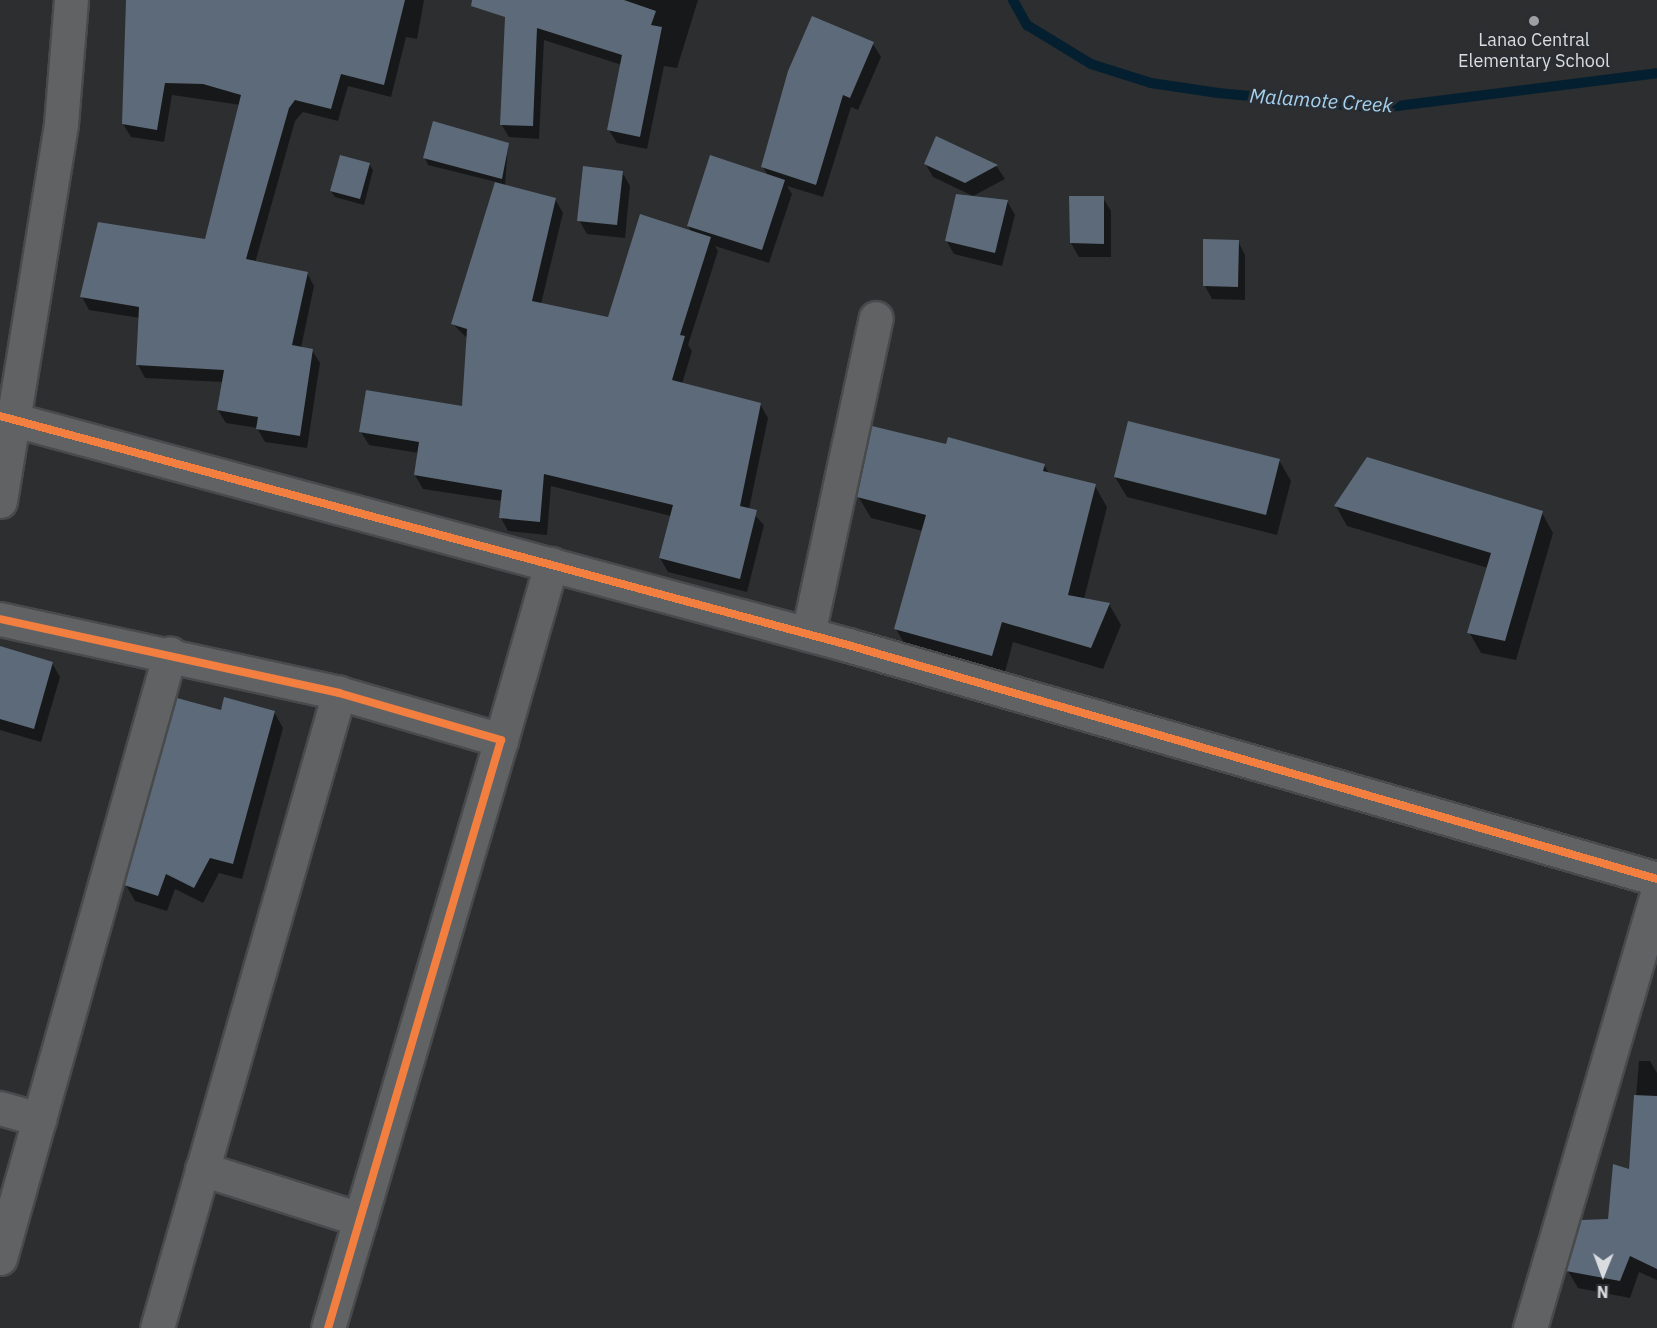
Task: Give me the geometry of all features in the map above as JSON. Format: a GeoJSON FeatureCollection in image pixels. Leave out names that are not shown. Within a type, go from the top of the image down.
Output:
{"type":"FeatureCollection","features":[{"type":"Feature","properties":{"kind":"street"},"geometry":{"type":"LineString","coordinates":[[0,501],[6,417],[61,124],[71,0]]}},
{"type":"Feature","properties":{"kind":"street"},"geometry":{"type":"LineString","coordinates":[[808,634],[876,318]]}},
{"type":"Feature","properties":{"kind":"street"},"geometry":{"type":"LineString","coordinates":[[6,417],[808,634],[1657,879]]}},
{"type":"Feature","properties":{"kind":"street"},"geometry":{"type":"LineString","coordinates":[[328,1328],[551,564]]}},
{"type":"Feature","properties":{"kind":"street"},"geometry":{"type":"LineString","coordinates":[[0,619],[170,653],[339,693],[501,740]]}},
{"type":"Feature","properties":{"kind":"street"},"geometry":{"type":"LineString","coordinates":[[0,1258],[170,653]]}},
{"type":"Feature","properties":{"kind":"street"},"geometry":{"type":"LineString","coordinates":[[157,1328],[339,693]]}},
{"type":"Feature","properties":{"kind":"street"},"geometry":{"type":"LineString","coordinates":[[1530,1328],[1657,894]]}},
{"type":"Feature","properties":{"kind":"street"},"geometry":{"type":"LineString","coordinates":[[0,1108],[39,1119]]}},
{"type":"Feature","properties":{"kind":"street"},"geometry":{"type":"LineString","coordinates":[[202,1169],[360,1219]]}},
{"type":"Feature","properties":{"kind":"building"},"geometry":{"type":"Polygon","coordinates":[[[126,0],[405,0],[384,85],[341,74],[331,109],[295,100],[289,108],[246,259],[308,272],[292,345],[313,349],[300,436],[256,429],[258,417],[217,410],[224,370],[136,365],[139,307],[80,297],[98,222],[205,239],[241,95],[203,84],[165,83],[157,130],[122,124],[126,0]]]}},
{"type":"Feature","properties":{"kind":"building"},"geometry":{"type":"Polygon","coordinates":[[[472,0],[624,0],[656,11],[651,25],[662,27],[640,137],[607,130],[622,55],[537,28],[533,126],[500,125],[505,17],[471,6],[472,0]]]}},
{"type":"Feature","properties":{"kind":"building"},"geometry":{"type":"Polygon","coordinates":[[[812,16],[874,42],[850,98],[843,95],[816,185],[761,167],[788,71],[812,16]]]}},
{"type":"Feature","properties":{"kind":"building"},"geometry":{"type":"Polygon","coordinates":[[[433,121],[509,143],[502,179],[423,158],[433,121]]]}},
{"type":"Feature","properties":{"kind":"building"},"geometry":{"type":"Polygon","coordinates":[[[936,136],[998,165],[965,183],[924,164],[936,136]]]}},
{"type":"Feature","properties":{"kind":"building"},"geometry":{"type":"Polygon","coordinates":[[[340,155],[370,163],[360,199],[330,191],[340,155]]]}},
{"type":"Feature","properties":{"kind":"building"},"geometry":{"type":"Polygon","coordinates":[[[710,155],[785,180],[762,250],[687,226],[710,155]]]}},
{"type":"Feature","properties":{"kind":"building"},"geometry":{"type":"Polygon","coordinates":[[[583,166],[623,171],[617,225],[577,221],[583,166]]]}},
{"type":"Feature","properties":{"kind":"building"},"geometry":{"type":"Polygon","coordinates":[[[495,182],[556,198],[532,301],[608,317],[640,214],[711,237],[680,335],[685,336],[672,380],[761,403],[740,506],[757,510],[740,579],[659,558],[673,505],[544,474],[540,522],[499,518],[502,490],[414,475],[419,442],[359,432],[366,390],[462,406],[467,329],[451,324],[495,182]]]}},
{"type":"Feature","properties":{"kind":"building"},"geometry":{"type":"Polygon","coordinates":[[[956,194],[1008,200],[995,253],[945,241],[956,194]]]}},
{"type":"Feature","properties":{"kind":"building"},"geometry":{"type":"Polygon","coordinates":[[[1069,196],[1104,196],[1104,244],[1070,243],[1069,196]]]}},
{"type":"Feature","properties":{"kind":"building"},"geometry":{"type":"Polygon","coordinates":[[[1203,239],[1239,240],[1238,287],[1203,286],[1203,239]]]}},
{"type":"Feature","properties":{"kind":"building"},"geometry":{"type":"Polygon","coordinates":[[[1128,421],[1280,459],[1266,515],[1114,477],[1128,421]]]}},
{"type":"Feature","properties":{"kind":"building"},"geometry":{"type":"Polygon","coordinates":[[[872,426],[946,444],[948,437],[1045,464],[1043,471],[1096,484],[1068,595],[1110,603],[1091,648],[1002,622],[992,656],[894,629],[926,515],[857,497],[872,426]]]}},
{"type":"Feature","properties":{"kind":"building"},"geometry":{"type":"Polygon","coordinates":[[[1367,457],[1543,511],[1505,641],[1467,633],[1491,553],[1334,506],[1367,457]]]}},
{"type":"Feature","properties":{"kind":"building"},"geometry":{"type":"Polygon","coordinates":[[[0,646],[53,662],[34,729],[0,719],[0,646]]]}},
{"type":"Feature","properties":{"kind":"building"},"geometry":{"type":"Polygon","coordinates":[[[224,697],[275,711],[233,864],[210,858],[194,888],[166,874],[158,896],[124,885],[177,698],[221,710],[224,697]]]}},
{"type":"Feature","properties":{"kind":"building"},"geometry":{"type":"Polygon","coordinates":[[[1634,1095],[1657,1096],[1657,1269],[1630,1256],[1620,1281],[1566,1271],[1581,1220],[1608,1219],[1613,1164],[1629,1169],[1634,1095]]]}},
{"type":"Feature","properties":{"kind":"waterway","name":"Malamote Creek"},"geometry":{"type":"LineString","coordinates":[[1013,0],[1027,25],[1091,64],[1151,83],[1218,93],[1381,108],[1657,73]]}},
{"type":"Feature","properties":{"kind":"cycle path"},"geometry":{"type":"LineString","coordinates":[[0,416],[848,645],[1657,879]]}},
{"type":"Feature","properties":{"kind":"cycle path"},"geometry":{"type":"LineString","coordinates":[[0,619],[339,693],[501,740],[328,1328]]}},
{"type":"Feature","properties":{"kind":"place","name":"Lanao Central Elementary School"},"geometry":{"type":"Point","coordinates":[1534,21]}}]}
